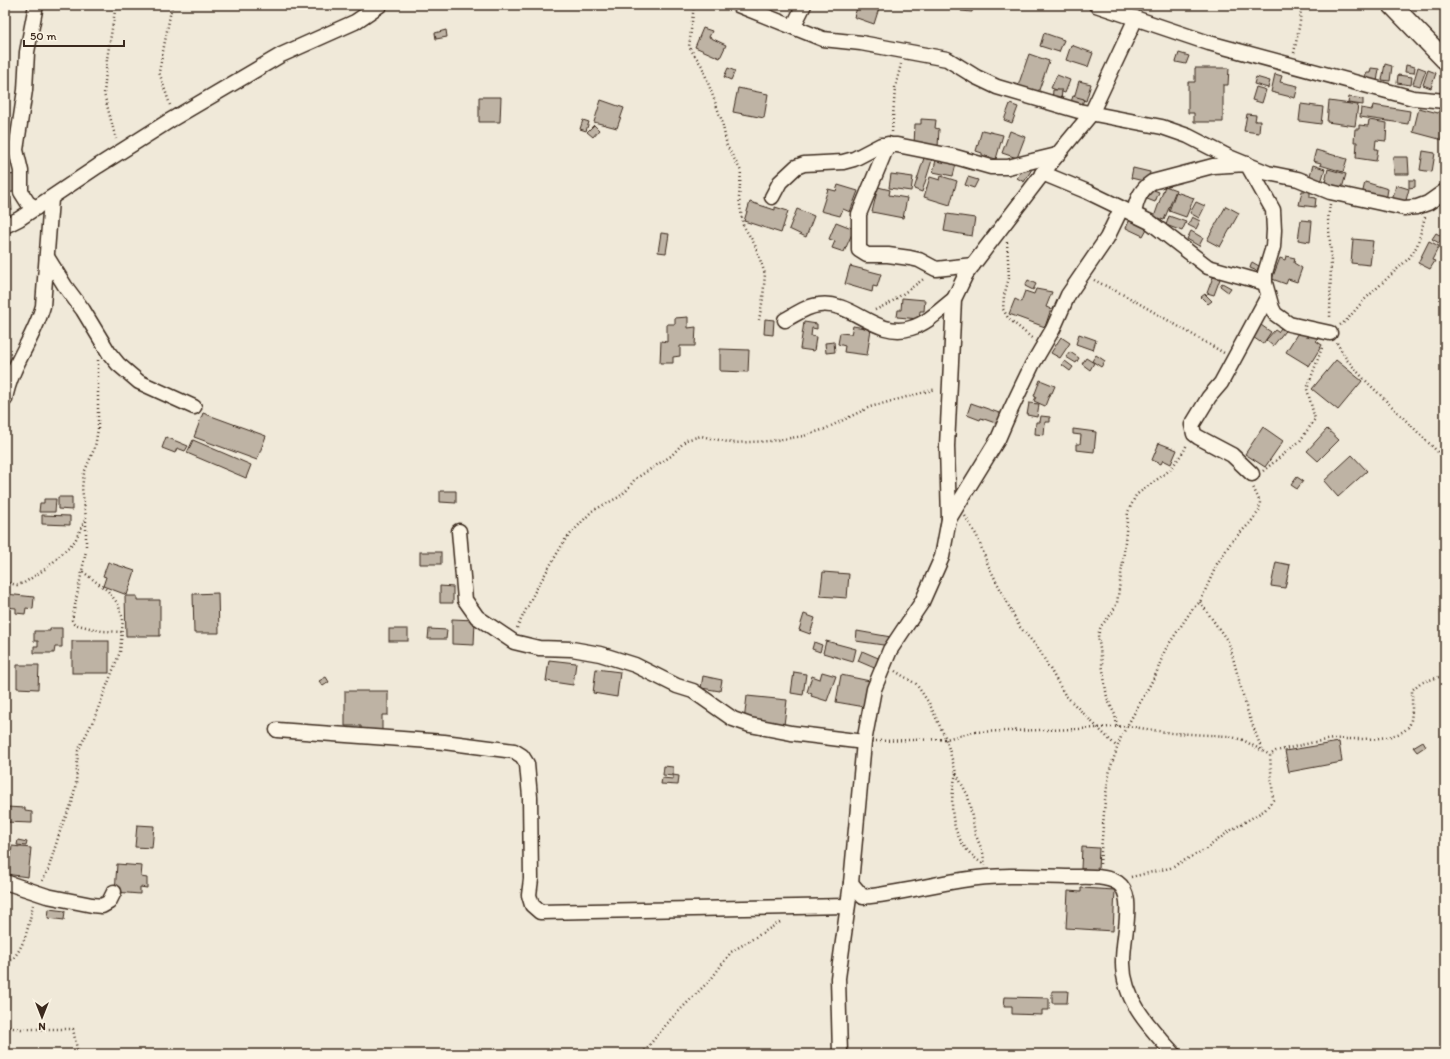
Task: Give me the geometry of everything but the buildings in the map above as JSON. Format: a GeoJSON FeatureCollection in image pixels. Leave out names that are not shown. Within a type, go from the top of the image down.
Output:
{"type":"FeatureCollection","features":[{"type":"Feature","properties":{"kind":"main road"},"geometry":{"type":"LineString","coordinates":[[1392,5],[1445,60]]}},
{"type":"Feature","properties":{"kind":"street"},"geometry":{"type":"LineString","coordinates":[[36,5],[27,52],[24,90],[16,150],[21,171],[21,192],[28,203],[36,208]]}},
{"type":"Feature","properties":{"kind":"street"},"geometry":{"type":"LineString","coordinates":[[5,226],[51,199],[118,153],[172,119],[281,55],[355,22],[380,5]]}},
{"type":"Feature","properties":{"kind":"street"},"geometry":{"type":"LineString","coordinates":[[738,5],[823,39],[896,49],[947,59],[976,77],[997,87],[1091,114],[1162,127],[1188,136],[1268,173],[1298,179],[1330,192],[1404,208],[1417,207],[1428,203],[1445,191]]}},
{"type":"Feature","properties":{"kind":"street"},"geometry":{"type":"LineString","coordinates":[[793,27],[804,5]]}},
{"type":"Feature","properties":{"kind":"street"},"geometry":{"type":"LineString","coordinates":[[1096,5],[1209,43],[1292,66],[1413,98],[1445,101]]}},
{"type":"Feature","properties":{"kind":"street"},"geometry":{"type":"LineString","coordinates":[[840,1054],[838,978],[851,883],[864,742],[874,690],[885,660],[895,641],[922,602],[942,557],[949,519],[947,446],[954,299],[966,274],[1042,173],[1091,114],[1136,18]]}},
{"type":"Feature","properties":{"kind":"street"},"geometry":{"type":"LineString","coordinates":[[772,198],[780,182],[796,168],[804,164],[843,162],[854,159],[881,145],[893,145],[952,156],[991,168],[1008,167],[1057,155]]}},
{"type":"Feature","properties":{"kind":"street"},"geometry":{"type":"LineString","coordinates":[[893,145],[859,214],[859,250],[867,255],[900,255],[919,260],[936,269],[973,265]]}},
{"type":"Feature","properties":{"kind":"street"},"geometry":{"type":"LineString","coordinates":[[949,519],[998,438],[1011,408],[1042,347],[1053,329],[1068,296],[1107,238],[1141,194],[1152,182],[1213,166],[1247,164]]}},
{"type":"Feature","properties":{"kind":"street"},"geometry":{"type":"LineString","coordinates":[[1247,164],[1273,210],[1273,247],[1265,273],[1267,289],[1275,314],[1289,324],[1331,332]]}},
{"type":"Feature","properties":{"kind":"street"},"geometry":{"type":"LineString","coordinates":[[1042,173],[1088,192],[1162,230],[1208,267],[1267,289]]}},
{"type":"Feature","properties":{"kind":"street"},"geometry":{"type":"LineString","coordinates":[[6,392],[13,372],[39,321],[43,306],[51,199]]}},
{"type":"Feature","properties":{"kind":"street"},"geometry":{"type":"LineString","coordinates":[[47,257],[118,364],[139,382],[194,407]]}},
{"type":"Feature","properties":{"kind":"street"},"geometry":{"type":"LineString","coordinates":[[1252,474],[1232,455],[1198,437],[1192,430],[1192,425],[1209,397],[1221,383],[1267,289]]}},
{"type":"Feature","properties":{"kind":"street"},"geometry":{"type":"LineString","coordinates":[[786,320],[819,304],[842,309],[859,316],[874,325],[888,329],[910,328],[931,317],[954,299]]}},
{"type":"Feature","properties":{"kind":"street"},"geometry":{"type":"LineString","coordinates":[[459,531],[465,600],[477,617],[514,642],[539,648],[572,649],[600,654],[635,664],[677,686],[693,692],[733,719],[750,725],[797,734],[864,742]]}},
{"type":"Feature","properties":{"kind":"street"},"geometry":{"type":"LineString","coordinates":[[277,730],[444,742],[514,751],[522,756],[527,764],[530,796],[531,879],[529,895],[532,905],[540,912],[630,912],[798,906],[847,906]]}},
{"type":"Feature","properties":{"kind":"street"},"geometry":{"type":"LineString","coordinates":[[851,883],[863,896],[915,890],[963,880],[1016,876],[1106,879],[1124,888],[1127,900],[1126,928],[1122,962],[1126,988],[1131,1000],[1174,1054]]}},
{"type":"Feature","properties":{"kind":"street"},"geometry":{"type":"LineString","coordinates":[[5,882],[36,893],[63,900],[102,906],[109,902],[114,892]]}},
{"type":"Feature","properties":{"kind":"path"},"geometry":{"type":"LineString","coordinates":[[116,5],[107,59],[104,94],[118,153]]}},
{"type":"Feature","properties":{"kind":"path"},"geometry":{"type":"LineString","coordinates":[[172,5],[159,72],[170,104],[172,119]]}},
{"type":"Feature","properties":{"kind":"path"},"geometry":{"type":"LineString","coordinates":[[694,5],[689,47],[702,66],[720,114],[727,146],[741,171],[739,198],[743,225],[755,245],[765,274],[759,320]]}},
{"type":"Feature","properties":{"kind":"path"},"geometry":{"type":"LineString","coordinates":[[1292,66],[1295,40],[1300,22],[1301,5]]}},
{"type":"Feature","properties":{"kind":"path"},"geometry":{"type":"LineString","coordinates":[[893,145],[891,126],[895,88],[902,61],[896,49]]}},
{"type":"Feature","properties":{"kind":"path"},"geometry":{"type":"LineString","coordinates":[[1330,192],[1328,219],[1331,253],[1331,332],[1347,360],[1405,421],[1430,442],[1445,459]]}},
{"type":"Feature","properties":{"kind":"path"},"geometry":{"type":"LineString","coordinates":[[1270,755],[1273,800],[1265,810],[1228,832],[1206,849],[1170,868],[1106,879],[1105,800],[1111,761],[1127,726],[1156,674],[1165,650],[1193,608],[1200,602],[1217,564],[1232,541],[1250,523],[1259,511],[1260,502],[1251,483],[1252,474],[1265,471],[1300,441],[1314,421],[1315,417],[1307,389],[1324,340],[1331,332],[1346,321],[1363,301],[1409,258],[1417,246],[1422,234],[1428,203]]}},
{"type":"Feature","properties":{"kind":"path"},"geometry":{"type":"LineString","coordinates":[[1005,223],[1009,278],[1004,296],[1003,309],[1008,318],[1042,347]]}},
{"type":"Feature","properties":{"kind":"path"},"geometry":{"type":"LineString","coordinates":[[859,316],[890,303],[936,269]]}},
{"type":"Feature","properties":{"kind":"path"},"geometry":{"type":"LineString","coordinates":[[1083,273],[1107,288],[1128,297],[1233,358]]}},
{"type":"Feature","properties":{"kind":"path"},"geometry":{"type":"LineString","coordinates":[[99,337],[97,378],[98,430],[95,447],[84,473],[82,488],[86,518],[86,551],[72,620],[74,624],[102,631],[123,632]]}},
{"type":"Feature","properties":{"kind":"path"},"geometry":{"type":"LineString","coordinates":[[514,642],[518,626],[534,593],[552,565],[555,556],[565,540],[592,511],[619,497],[627,490],[635,479],[671,456],[686,440],[701,436],[732,443],[770,441],[804,436],[825,429],[870,407],[950,386]]}},
{"type":"Feature","properties":{"kind":"path"},"geometry":{"type":"LineString","coordinates":[[1116,726],[1115,715],[1107,698],[1098,635],[1101,626],[1112,613],[1116,603],[1123,561],[1128,512],[1136,496],[1170,470],[1184,451],[1192,430]]}},
{"type":"Feature","properties":{"kind":"path"},"geometry":{"type":"LineString","coordinates":[[956,506],[977,536],[988,565],[1020,626],[1038,648],[1065,695],[1117,747]]}},
{"type":"Feature","properties":{"kind":"path"},"geometry":{"type":"LineString","coordinates":[[5,582],[17,585],[24,583],[48,567],[75,541],[86,518]]}},
{"type":"Feature","properties":{"kind":"path"},"geometry":{"type":"LineString","coordinates":[[5,966],[12,960],[23,944],[36,893],[48,870],[62,825],[72,803],[76,783],[78,751],[94,719],[120,652],[123,619],[114,598],[82,571]]}},
{"type":"Feature","properties":{"kind":"path"},"geometry":{"type":"LineString","coordinates":[[1200,602],[1229,643],[1247,710],[1262,751]]}},
{"type":"Feature","properties":{"kind":"path"},"geometry":{"type":"LineString","coordinates":[[885,660],[896,672],[916,684],[930,702],[946,739],[956,773],[968,796],[975,833],[983,853],[985,865]]}},
{"type":"Feature","properties":{"kind":"path"},"geometry":{"type":"LineString","coordinates":[[1270,755],[1276,751],[1334,739],[1372,739],[1392,736],[1404,731],[1410,724],[1412,690],[1420,683],[1445,675]]}},
{"type":"Feature","properties":{"kind":"path"},"geometry":{"type":"LineString","coordinates":[[864,742],[946,739],[973,732],[1127,726],[1172,733],[1228,736],[1243,740],[1270,755]]}},
{"type":"Feature","properties":{"kind":"path"},"geometry":{"type":"LineString","coordinates":[[956,773],[953,788],[952,811],[957,836],[964,849],[985,865],[995,877]]}},
{"type":"Feature","properties":{"kind":"path"},"geometry":{"type":"LineString","coordinates":[[642,1054],[670,1020],[712,978],[731,952],[784,919],[798,906]]}},
{"type":"Feature","properties":{"kind":"path"},"geometry":{"type":"LineString","coordinates":[[5,1027],[21,1029],[74,1029],[78,1054]]}}]}
